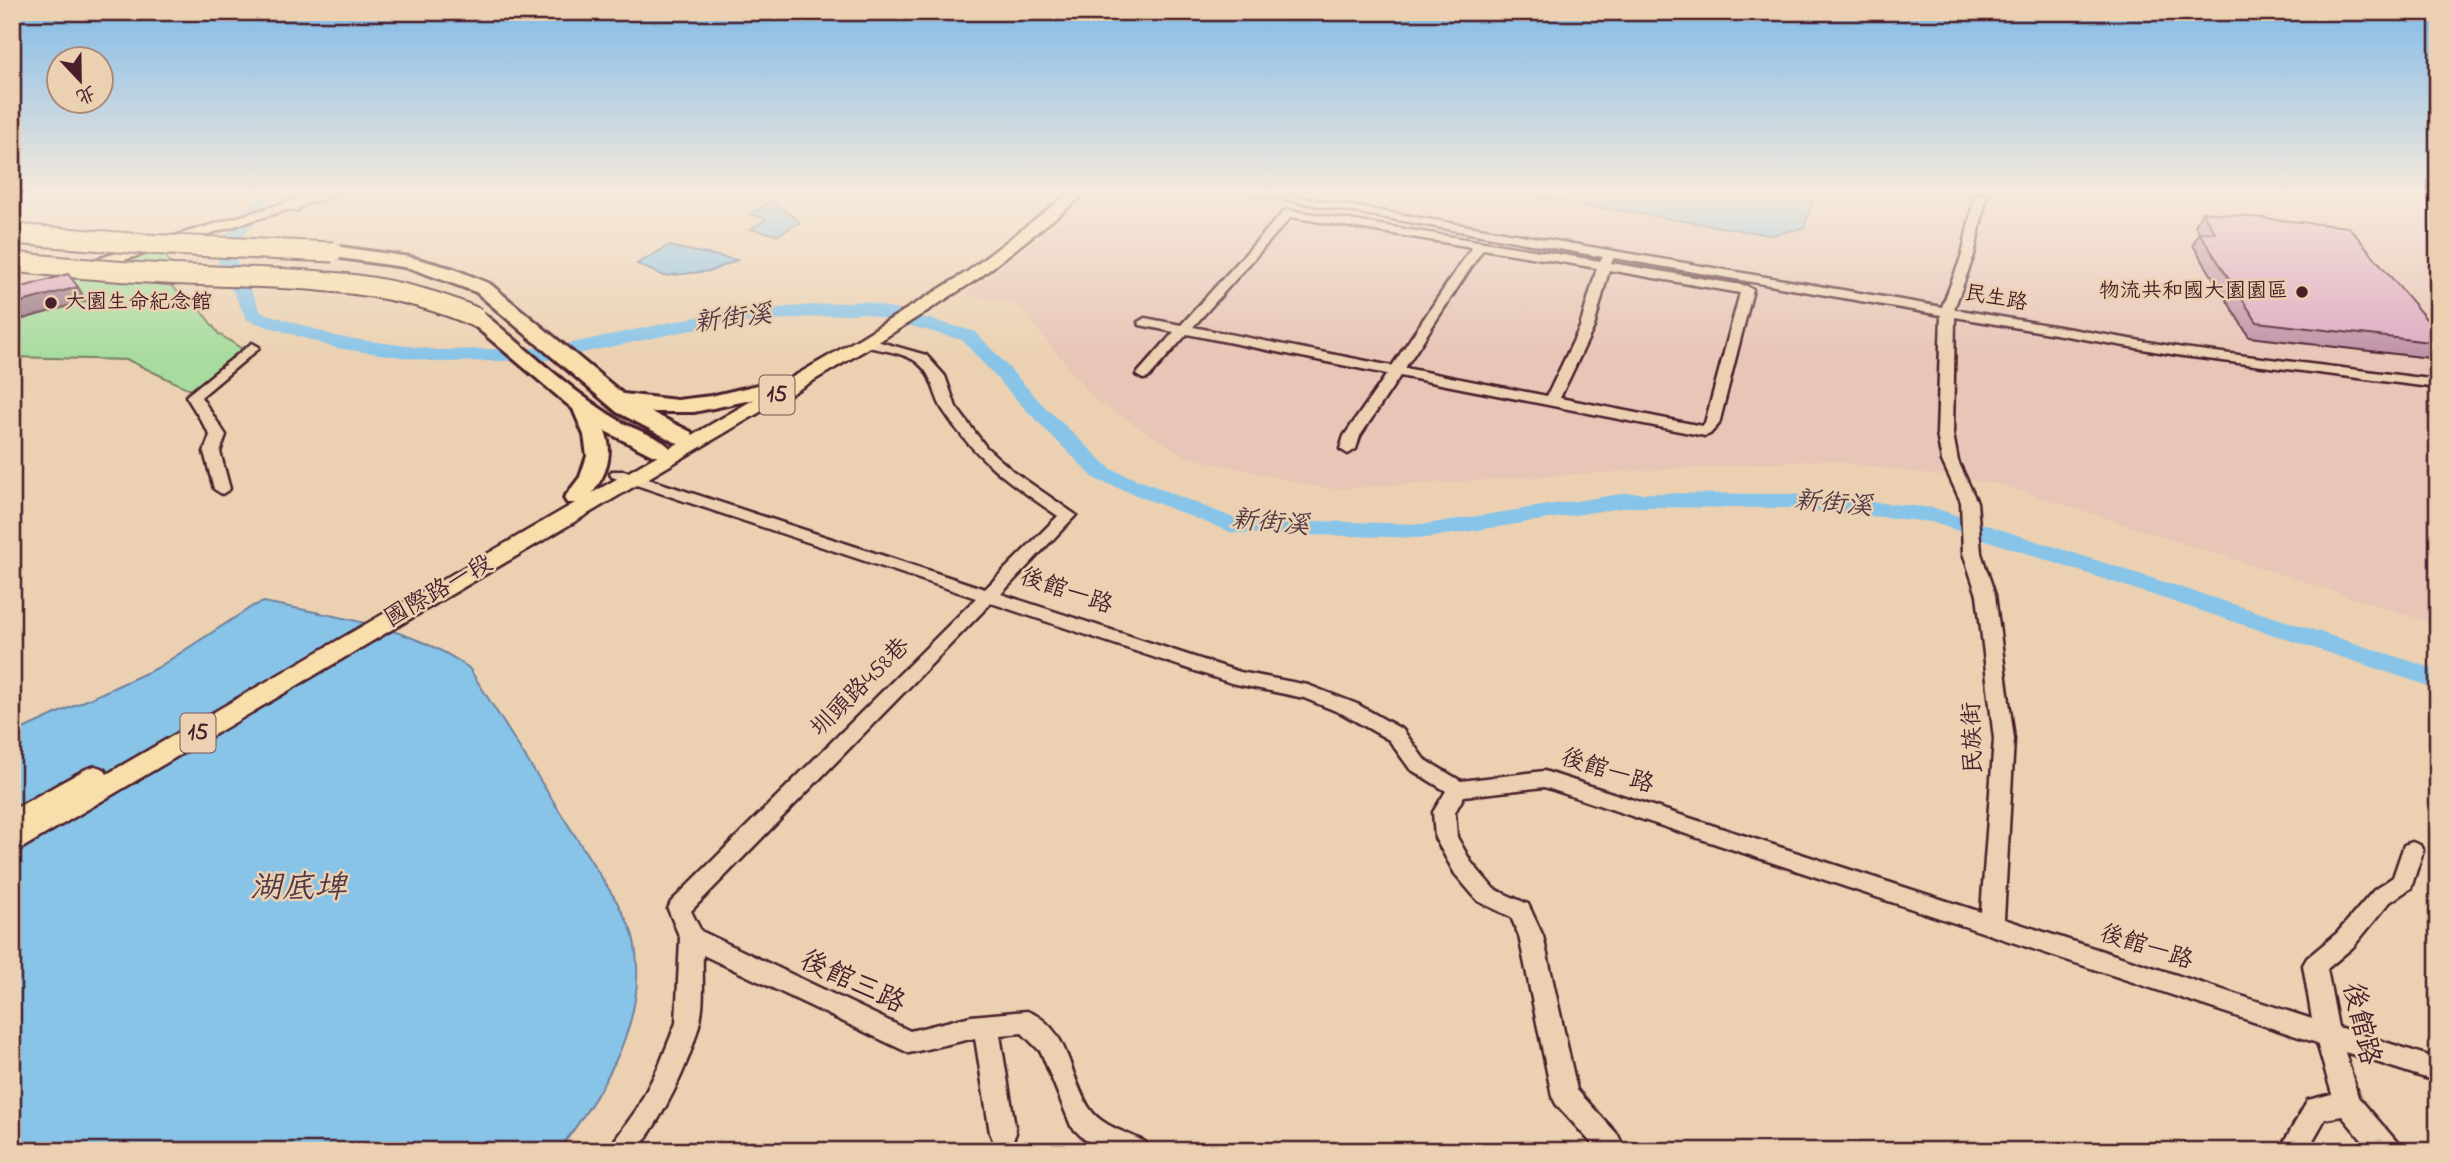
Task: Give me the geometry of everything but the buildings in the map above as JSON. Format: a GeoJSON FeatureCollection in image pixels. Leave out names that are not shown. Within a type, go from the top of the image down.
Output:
{"type":"FeatureCollection","features":[{"type":"Feature","properties":{"kind":"highway"},"geometry":{"type":"LineString","coordinates":[[245,248],[333,252],[411,261],[463,278],[499,299],[611,396],[652,424],[685,442]]}},
{"type":"Feature","properties":{"kind":"highway"},"geometry":{"type":"LineString","coordinates":[[12,262],[136,273],[313,279],[386,289],[449,305],[477,318],[580,407],[627,437],[660,450]]}},
{"type":"Feature","properties":{"kind":"highway"},"geometry":{"type":"LineString","coordinates":[[611,396],[653,407],[677,407],[762,391]]}},
{"type":"Feature","properties":{"kind":"highway"},"geometry":{"type":"LineString","coordinates":[[576,498],[597,470],[598,459],[597,437],[580,407]]}},
{"type":"Feature","properties":{"kind":"main road"},"geometry":{"type":"LineString","coordinates":[[48,281],[102,261],[148,248]]}},
{"type":"Feature","properties":{"kind":"main road","name":"15"},"geometry":{"type":"LineString","coordinates":[[946,285],[992,248]]}},
{"type":"Feature","properties":{"kind":"main road","name":"15"},"geometry":{"type":"LineString","coordinates":[[857,340],[999,248]]}},
{"type":"Feature","properties":{"kind":"main road","name":"國際路一段"},"geometry":{"type":"LineString","coordinates":[[685,442],[762,391],[857,340]]}},
{"type":"Feature","properties":{"kind":"main road","name":"國際路一段"},"geometry":{"type":"LineString","coordinates":[[12,843],[857,340]]}},
{"type":"Feature","properties":{"kind":"main road"},"geometry":{"type":"LineString","coordinates":[[660,450],[685,442]]}},
{"type":"Feature","properties":{"kind":"main road","name":"國際路一段"},"geometry":{"type":"LineString","coordinates":[[12,823],[576,498],[626,476],[660,450]]}},
{"type":"Feature","properties":{"kind":"street"},"geometry":{"type":"LineString","coordinates":[[1143,375],[1257,248]]}},
{"type":"Feature","properties":{"kind":"street"},"geometry":{"type":"LineString","coordinates":[[1348,449],[1352,436],[1478,248]]}},
{"type":"Feature","properties":{"kind":"street"},"geometry":{"type":"LineString","coordinates":[[1144,322],[1706,431],[1712,424],[1747,290],[1608,260],[1508,248]]}},
{"type":"Feature","properties":{"kind":"street","name":"民生路"},"geometry":{"type":"LineString","coordinates":[[1546,248],[1947,310],[2183,352],[2438,384]]}},
{"type":"Feature","properties":{"kind":"street"},"geometry":{"type":"LineString","coordinates":[[1947,310],[1970,248]]}},
{"type":"Feature","properties":{"kind":"street"},"geometry":{"type":"LineString","coordinates":[[1552,400],[1587,327],[1608,260]]}},
{"type":"Feature","properties":{"kind":"street","name":"民族街"},"geometry":{"type":"LineString","coordinates":[[1947,310],[1950,323],[1945,434],[1950,461],[1964,485],[1972,553],[1986,595],[2004,738],[1992,924]]}},
{"type":"Feature","properties":{"kind":"street","name":"圳頭路458巷"},"geometry":{"type":"LineString","coordinates":[[620,1151],[646,1118],[670,1070],[688,1023],[692,938],[679,909],[1068,516],[1008,475],[981,450],[949,407],[938,376],[921,358],[857,340]]}},
{"type":"Feature","properties":{"kind":"street"},"geometry":{"type":"LineString","coordinates":[[222,489],[212,452],[218,435],[193,396],[252,347]]}},
{"type":"Feature","properties":{"kind":"street","name":"後館一路"},"geometry":{"type":"LineString","coordinates":[[626,476],[1238,678],[1308,692],[1350,709],[1396,735],[1417,764],[1458,789],[1544,779],[2438,1071]]}},
{"type":"Feature","properties":{"kind":"street"},"geometry":{"type":"LineString","coordinates":[[1458,789],[1444,812],[1446,838],[1463,868],[1486,895],[1520,911],[1531,936],[1565,1096],[1609,1144],[1607,1151]]}},
{"type":"Feature","properties":{"kind":"street","name":"後館路"},"geometry":{"type":"LineString","coordinates":[[2388,1151],[2347,1103],[2327,1034],[2315,965],[2345,940],[2382,896],[2403,882],[2412,851]]}},
{"type":"Feature","properties":{"kind":"street","name":"後館三路"},"geometry":{"type":"LineString","coordinates":[[692,938],[909,1042],[971,1027],[986,1028],[1027,1022],[1051,1045],[1080,1117],[1093,1130],[1136,1151]]}},
{"type":"Feature","properties":{"kind":"street"},"geometry":{"type":"LineString","coordinates":[[986,1028],[1003,1133]]}},
{"type":"Feature","properties":{"kind":"street"},"geometry":{"type":"LineString","coordinates":[[2292,1151],[2317,1109],[2347,1103]]}},
{"type":"Feature","properties":{"kind":"shaded area"},"geometry":{"type":"Polygon","coordinates":[[[1025,248],[2438,248],[2438,625],[1999,484],[1824,460],[1328,489],[1187,457],[1094,399],[1018,305],[966,293],[1025,248]]]}},
{"type":"Feature","properties":{"kind":"green space"},"geometry":{"type":"Polygon","coordinates":[[[161,248],[173,267],[167,283],[200,309],[219,334],[244,350],[193,391],[128,360],[12,357],[12,294],[72,272],[161,248]]]}},
{"type":"Feature","properties":{"kind":"water"},"geometry":{"type":"Polygon","coordinates":[[[664,248],[679,248],[737,260],[711,271],[664,276],[637,264],[664,248]]]}},
{"type":"Feature","properties":{"kind":"water","name":"湖底埤"},"geometry":{"type":"Polygon","coordinates":[[[264,602],[397,632],[447,654],[469,668],[617,902],[632,932],[637,966],[636,995],[630,1023],[607,1078],[558,1151],[12,1151],[12,734],[157,668],[253,606],[264,602]]]}},
{"type":"Feature","properties":{"kind":"waterway","name":"新街溪"},"geometry":{"type":"LineString","coordinates":[[226,248],[223,252],[254,316],[336,342],[438,356],[548,354],[715,319],[864,307],[969,336],[1034,407],[1103,474],[1233,526],[1426,531],[1627,500],[1790,501],[1934,515],[2438,680]]}},
{"type":"Feature","properties":{"kind":"place","name":"物流共和國大園園區"},"geometry":{"type":"Point","coordinates":[2302,292]}},
{"type":"Feature","properties":{"kind":"place","name":"大園生命紀念館"},"geometry":{"type":"Point","coordinates":[51,303]}}]}
